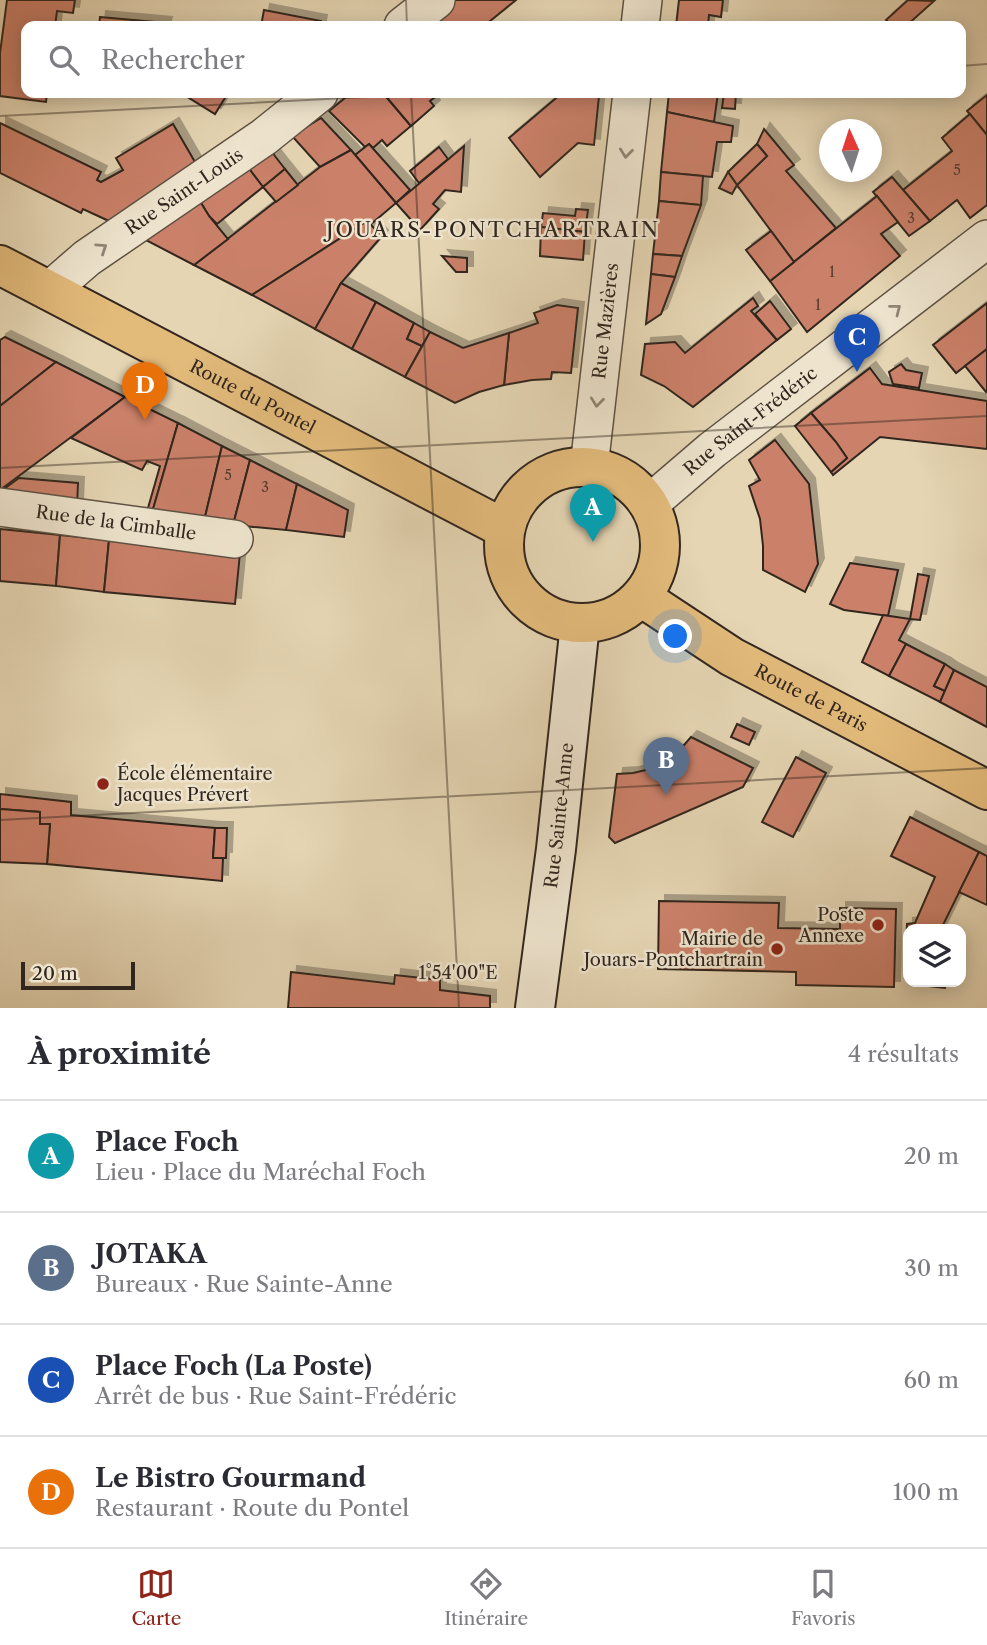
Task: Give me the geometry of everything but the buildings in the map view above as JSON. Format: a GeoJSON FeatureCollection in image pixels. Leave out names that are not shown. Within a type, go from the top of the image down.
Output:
{"type":"FeatureCollection","features":[{"type":"Feature","properties":{"kind":"main road","name":"Route du Pontel"},"geometry":{"type":"LineString","coordinates":[[18,281],[505,529]]}},
{"type":"Feature","properties":{"kind":"main road"},"geometry":{"type":"LineString","coordinates":[[589,467],[613,472],[634,486],[649,504],[659,527],[661,552],[654,576],[641,597],[624,612],[603,621],[580,624],[558,620],[537,609],[521,594],[509,574],[504,552],[505,529],[513,507],[527,489],[545,476],[567,468],[589,467]]}},
{"type":"Feature","properties":{"kind":"main road","name":"Route de Paris"},"geometry":{"type":"LineString","coordinates":[[641,597],[732,657],[987,790]]}},
{"type":"Feature","properties":{"kind":"street"},"geometry":{"type":"LineString","coordinates":[[409,21],[436,0]]}},
{"type":"Feature","properties":{"kind":"street"},"geometry":{"type":"LineString","coordinates":[[641,21],[643,0]]}},
{"type":"Feature","properties":{"kind":"street","name":"Rue Saint-Louis"},"geometry":{"type":"LineString","coordinates":[[18,281],[88,258],[264,137],[314,98]]}},
{"type":"Feature","properties":{"kind":"street","name":"Rue Mazières"},"geometry":{"type":"LineString","coordinates":[[589,467],[631,98]]}},
{"type":"Feature","properties":{"kind":"street","name":"Rue Saint-Frédéric"},"geometry":{"type":"LineString","coordinates":[[649,504],[712,450],[987,239]]}},
{"type":"Feature","properties":{"kind":"street","name":"Rue de la Cimballe"},"geometry":{"type":"LineString","coordinates":[[0,508],[234,539]]}},
{"type":"Feature","properties":{"kind":"street","name":"Rue Sainte-Anne"},"geometry":{"type":"LineString","coordinates":[[535,1008],[556,849],[580,624]]}},
{"type":"Feature","properties":{"kind":"place","name":"Place Foch (La Poste)"},"geometry":{"type":"Point","coordinates":[857,372]}},
{"type":"Feature","properties":{"kind":"place","name":"Le Bistro Gourmand"},"geometry":{"type":"Point","coordinates":[145,420]}},
{"type":"Feature","properties":{"kind":"place","name":"Place Foch"},"geometry":{"type":"Point","coordinates":[593,542]}},
{"type":"Feature","properties":{"kind":"place","name":"École élémentaire Jacques Prévert"},"geometry":{"type":"Point","coordinates":[103,784]}},
{"type":"Feature","properties":{"kind":"place","name":"JOTAKA"},"geometry":{"type":"Point","coordinates":[666,795]}},
{"type":"Feature","properties":{"kind":"place","name":"Poste Annexe"},"geometry":{"type":"Point","coordinates":[878,925]}},
{"type":"Feature","properties":{"kind":"place","name":"Mairie de Jouars-Pontchartrain"},"geometry":{"type":"Point","coordinates":[777,949]}},
{"type":"Feature","properties":{"kind":"district","name":"JOUARS-PONTCHARTRAIN"},"geometry":{"type":"Point","coordinates":[493,229]}}]}
